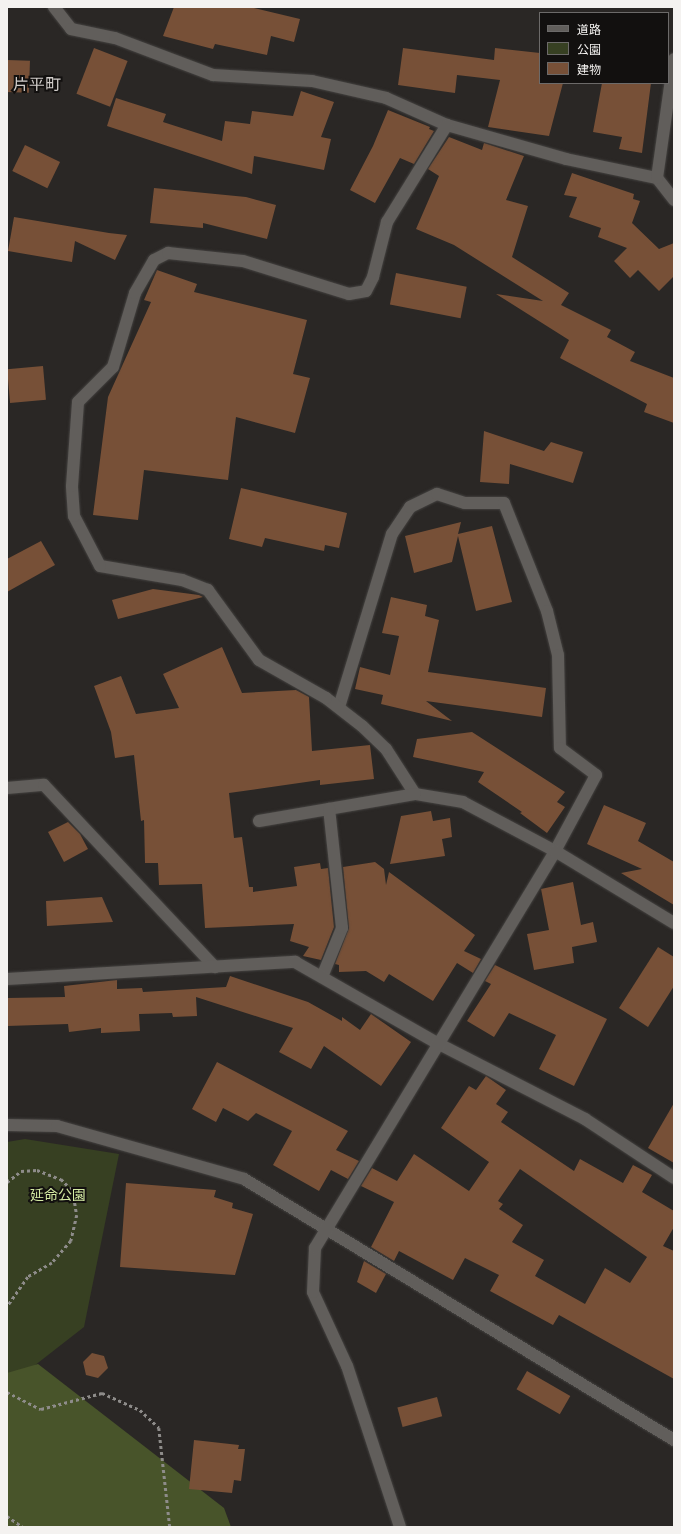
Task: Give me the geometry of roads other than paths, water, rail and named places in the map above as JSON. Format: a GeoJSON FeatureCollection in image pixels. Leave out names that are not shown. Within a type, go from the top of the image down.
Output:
{"type":"FeatureCollection","features":[{"type":"Feature","properties":{"kind":"street"},"geometry":{"type":"LineString","coordinates":[[54,7],[71,29],[115,38],[213,75],[312,81],[386,98],[447,125],[566,159],[657,178],[674,200]]}},
{"type":"Feature","properties":{"kind":"street"},"geometry":{"type":"LineString","coordinates":[[657,178],[674,59]]}},
{"type":"Feature","properties":{"kind":"street"},"geometry":{"type":"LineString","coordinates":[[415,794],[386,749],[339,707],[259,660],[208,590],[182,580],[100,566],[74,516],[72,486],[78,402],[114,367],[135,293],[154,260],[168,253],[243,261],[349,294],[366,291],[373,277],[387,222],[447,125]]}},
{"type":"Feature","properties":{"kind":"street"},"geometry":{"type":"LineString","coordinates":[[339,707],[392,534],[410,507],[437,494],[465,503],[504,503],[547,611],[558,655],[560,748],[596,776],[555,852],[328,1230],[315,1248],[313,1292],[347,1366],[400,1527]]}},
{"type":"Feature","properties":{"kind":"street"},"geometry":{"type":"LineString","coordinates":[[7,788],[44,785],[215,967]]}},
{"type":"Feature","properties":{"kind":"street"},"geometry":{"type":"LineString","coordinates":[[259,821],[415,794],[463,802],[555,852],[674,923]]}},
{"type":"Feature","properties":{"kind":"street"},"geometry":{"type":"LineString","coordinates":[[322,977],[342,928],[329,809]]}},
{"type":"Feature","properties":{"kind":"street"},"geometry":{"type":"LineString","coordinates":[[7,979],[295,962],[439,1044],[585,1120],[674,1178]]}},
{"type":"Feature","properties":{"kind":"street"},"geometry":{"type":"LineString","coordinates":[[7,1125],[57,1126],[244,1179],[674,1440]]}},
{"type":"Feature","properties":{"kind":"district","name":"片平町"},"geometry":{"type":"Point","coordinates":[37,85]}},
{"type":"Feature","properties":{"kind":"park label","name":"延命公園"},"geometry":{"type":"Point","coordinates":[58,1196]}}]}
